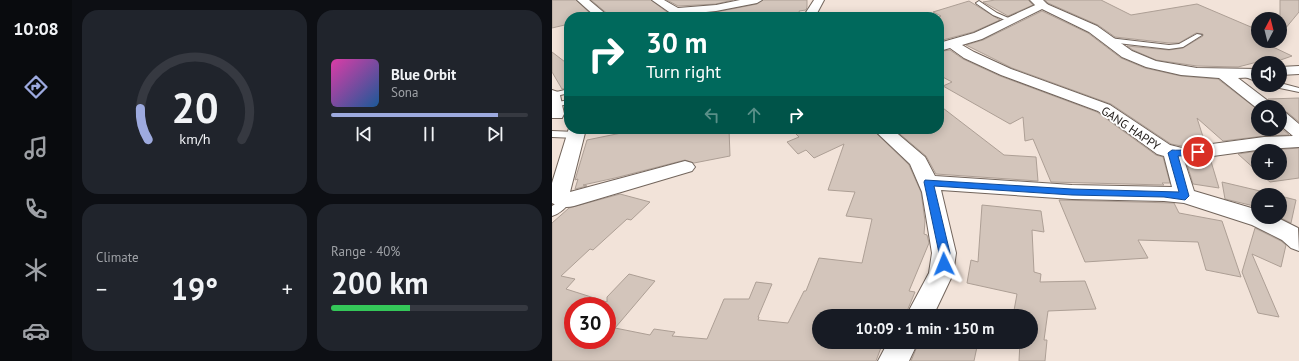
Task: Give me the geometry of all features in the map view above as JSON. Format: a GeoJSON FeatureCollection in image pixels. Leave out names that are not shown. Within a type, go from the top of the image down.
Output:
{"type":"FeatureCollection","features":[{"type":"Feature","properties":{"kind":"street"},"geometry":{"type":"LineString","coordinates":[[582,0],[597,12]]}},
{"type":"Feature","properties":{"kind":"street"},"geometry":{"type":"LineString","coordinates":[[657,0],[670,12]]}},
{"type":"Feature","properties":{"kind":"street"},"geometry":{"type":"LineString","coordinates":[[691,12],[757,0]]}},
{"type":"Feature","properties":{"kind":"street"},"geometry":{"type":"LineString","coordinates":[[812,12],[819,0]]}},
{"type":"Feature","properties":{"kind":"street"},"geometry":{"type":"LineString","coordinates":[[945,45],[978,36],[1010,20],[1039,2],[1109,40],[1136,59],[1149,64],[1190,72],[1223,74],[1251,73]]}},
{"type":"Feature","properties":{"kind":"street","name":"GANG HAPPY"},"geometry":{"type":"LineString","coordinates":[[945,45],[1006,72],[1104,108],[1157,147],[1172,153],[1182,154],[1264,143],[1299,142]]}},
{"type":"Feature","properties":{"kind":"street"},"geometry":{"type":"LineString","coordinates":[[1287,71],[1299,70]]}},
{"type":"Feature","properties":{"kind":"street"},"geometry":{"type":"LineString","coordinates":[[1223,74],[1257,100]]}},
{"type":"Feature","properties":{"kind":"street"},"geometry":{"type":"LineString","coordinates":[[1287,123],[1299,132]]}},
{"type":"Feature","properties":{"kind":"street"},"geometry":{"type":"LineString","coordinates":[[559,207],[561,200],[558,197],[575,134]]}},
{"type":"Feature","properties":{"kind":"street"},"geometry":{"type":"LineString","coordinates":[[888,134],[918,161],[928,182],[942,238],[944,259],[941,274],[923,309]]}},
{"type":"Feature","properties":{"kind":"street"},"geometry":{"type":"LineString","coordinates":[[1172,153],[1185,196]]}},
{"type":"Feature","properties":{"kind":"street"},"geometry":{"type":"LineString","coordinates":[[559,207],[685,166]]}},
{"type":"Feature","properties":{"kind":"street"},"geometry":{"type":"LineString","coordinates":[[928,182],[1072,192],[1164,194],[1185,196],[1260,219],[1290,234],[1299,242]]}},
{"type":"Feature","properties":{"kind":"street"},"geometry":{"type":"LineString","coordinates":[[892,361],[900,349]]}},
{"type":"Feature","properties":{"kind":"lane"},"geometry":{"type":"LineString","coordinates":[[979,3],[995,14],[1010,20]]}},
{"type":"Feature","properties":{"kind":"lane"},"geometry":{"type":"LineString","coordinates":[[1109,40],[1169,47],[1181,46],[1199,35]]}},
{"type":"Feature","properties":{"kind":"lane"},"geometry":{"type":"LineString","coordinates":[[1287,87],[1299,90]]}},
{"type":"Feature","properties":{"kind":"lane"},"geometry":{"type":"LineString","coordinates":[[558,106],[564,98]]}},
{"type":"Feature","properties":{"kind":"lane"},"geometry":{"type":"LineString","coordinates":[[552,134],[564,133]]}},
{"type":"Feature","properties":{"kind":"building"},"geometry":{"type":"Polygon","coordinates":[[[552,0],[576,0],[589,12],[564,12],[564,25],[552,28],[552,0]]]}},
{"type":"Feature","properties":{"kind":"building"},"geometry":{"type":"Polygon","coordinates":[[[591,0],[651,0],[667,12],[605,12],[591,0]]]}},
{"type":"Feature","properties":{"kind":"building"},"geometry":{"type":"Polygon","coordinates":[[[667,0],[733,0],[716,4],[678,6],[667,0]]]}},
{"type":"Feature","properties":{"kind":"building"},"geometry":{"type":"Polygon","coordinates":[[[763,0],[807,0],[806,10],[716,12],[757,4],[763,0]]]}},
{"type":"Feature","properties":{"kind":"building"},"geometry":{"type":"Polygon","coordinates":[[[995,0],[1028,0],[1033,5],[1008,16],[983,2],[995,0]]]}},
{"type":"Feature","properties":{"kind":"building"},"geometry":{"type":"Polygon","coordinates":[[[1045,0],[1101,0],[1131,15],[1197,4],[1251,27],[1251,48],[1275,48],[1292,56],[1287,58],[1287,56],[1251,56],[1251,64],[1238,67],[1197,66],[1156,60],[1127,46],[1169,50],[1183,48],[1203,36],[1203,34],[1196,33],[1179,43],[1115,37],[1098,25],[1048,3],[1045,0]]]}},
{"type":"Feature","properties":{"kind":"building"},"geometry":{"type":"Polygon","coordinates":[[[1280,0],[1299,0],[1299,12],[1287,27],[1287,12],[1280,12],[1280,0]]]}},
{"type":"Feature","properties":{"kind":"building"},"geometry":{"type":"Polygon","coordinates":[[[969,1],[1000,20],[973,32],[944,40],[944,12],[933,12],[969,1]]]}},
{"type":"Feature","properties":{"kind":"building"},"geometry":{"type":"Polygon","coordinates":[[[1042,11],[1088,33],[1121,58],[1145,68],[1181,76],[1218,79],[1251,105],[1251,136],[1264,136],[1223,141],[1197,118],[1205,143],[1182,146],[1171,144],[1111,104],[1012,68],[966,45],[983,40],[1042,11]]]}},
{"type":"Feature","properties":{"kind":"building"},"geometry":{"type":"Polygon","coordinates":[[[950,50],[963,59],[1000,76],[1097,112],[1156,155],[1163,157],[1170,183],[1162,183],[1164,185],[1051,182],[1033,139],[1025,141],[1023,117],[1010,124],[944,87],[952,82],[944,78],[944,51],[950,50]]]}},
{"type":"Feature","properties":{"kind":"building"},"geometry":{"type":"Polygon","coordinates":[[[552,52],[564,61],[564,89],[562,89],[552,72],[552,52]]]}},
{"type":"Feature","properties":{"kind":"building"},"geometry":{"type":"Polygon","coordinates":[[[1299,98],[1299,122],[1287,112],[1287,100],[1268,99],[1299,98]]]}},
{"type":"Feature","properties":{"kind":"building"},"geometry":{"type":"Polygon","coordinates":[[[944,109],[1004,155],[1036,157],[1038,181],[936,174],[926,156],[900,134],[944,134],[944,109]]]}},
{"type":"Feature","properties":{"kind":"building"},"geometry":{"type":"Polygon","coordinates":[[[616,134],[729,134],[730,156],[694,163],[685,160],[583,185],[587,186],[575,189],[578,179],[575,180],[587,140],[616,134]]]}},
{"type":"Feature","properties":{"kind":"building"},"geometry":{"type":"Polygon","coordinates":[[[796,134],[877,134],[909,165],[921,192],[925,221],[924,234],[927,235],[929,243],[909,291],[915,292],[908,309],[812,309],[812,349],[880,349],[876,361],[552,361],[552,223],[569,208],[620,194],[650,202],[631,220],[627,219],[593,250],[590,249],[561,276],[575,279],[566,289],[591,297],[564,297],[564,349],[616,349],[616,328],[650,335],[654,329],[675,332],[672,336],[707,339],[724,299],[749,299],[756,282],[772,284],[758,320],[788,323],[804,291],[806,291],[819,258],[862,263],[872,219],[846,216],[855,192],[828,190],[844,144],[814,158],[806,150],[798,154],[787,142],[799,137],[796,134]]]}},
{"type":"Feature","properties":{"kind":"building"},"geometry":{"type":"Polygon","coordinates":[[[1299,148],[1299,178],[1287,180],[1287,149],[1299,148]]]}},
{"type":"Feature","properties":{"kind":"building"},"geometry":{"type":"Polygon","coordinates":[[[1251,152],[1251,166],[1238,154],[1251,152]]]}},
{"type":"Feature","properties":{"kind":"building"},"geometry":{"type":"Polygon","coordinates":[[[1210,158],[1219,188],[1193,184],[1186,161],[1210,158]]]}},
{"type":"Feature","properties":{"kind":"building"},"geometry":{"type":"Polygon","coordinates":[[[1268,180],[1284,180],[1270,182],[1268,180]]]}},
{"type":"Feature","properties":{"kind":"building"},"geometry":{"type":"Polygon","coordinates":[[[1222,182],[1251,189],[1251,205],[1225,199],[1222,182]]]}},
{"type":"Feature","properties":{"kind":"building"},"geometry":{"type":"Polygon","coordinates":[[[1287,198],[1296,200],[1291,223],[1287,221],[1287,198]]]}},
{"type":"Feature","properties":{"kind":"building"},"geometry":{"type":"Polygon","coordinates":[[[1059,200],[1174,203],[1179,213],[1222,221],[1241,277],[1206,270],[1198,242],[1138,240],[1148,258],[1085,262],[1059,200]]]}},
{"type":"Feature","properties":{"kind":"building"},"geometry":{"type":"Polygon","coordinates":[[[982,205],[1041,211],[1044,232],[1032,230],[1034,272],[1041,274],[1040,282],[1085,281],[1096,309],[1048,311],[1044,340],[1047,340],[1045,361],[1019,361],[1020,349],[1038,349],[1038,309],[1014,309],[1017,294],[967,283],[971,260],[978,262],[982,205]]]}},
{"type":"Feature","properties":{"kind":"building"},"geometry":{"type":"Polygon","coordinates":[[[1255,228],[1286,245],[1281,267],[1252,254],[1279,317],[1258,313],[1242,272],[1255,228]]]}},
{"type":"Feature","properties":{"kind":"building"},"geometry":{"type":"Polygon","coordinates":[[[629,274],[655,281],[616,327],[616,297],[607,297],[629,274]]]}},
{"type":"Feature","properties":{"kind":"building"},"geometry":{"type":"Polygon","coordinates":[[[916,349],[977,349],[974,361],[911,361],[916,349]]]}},
{"type":"Feature","properties":{"kind":"route"},"geometry":{"type":"LineString","coordinates":[[944,264],[942,238],[934,208],[932,192],[928,182],[1072,192],[1164,194],[1185,196],[1172,153],[1182,154],[1198,152]]}}]}
